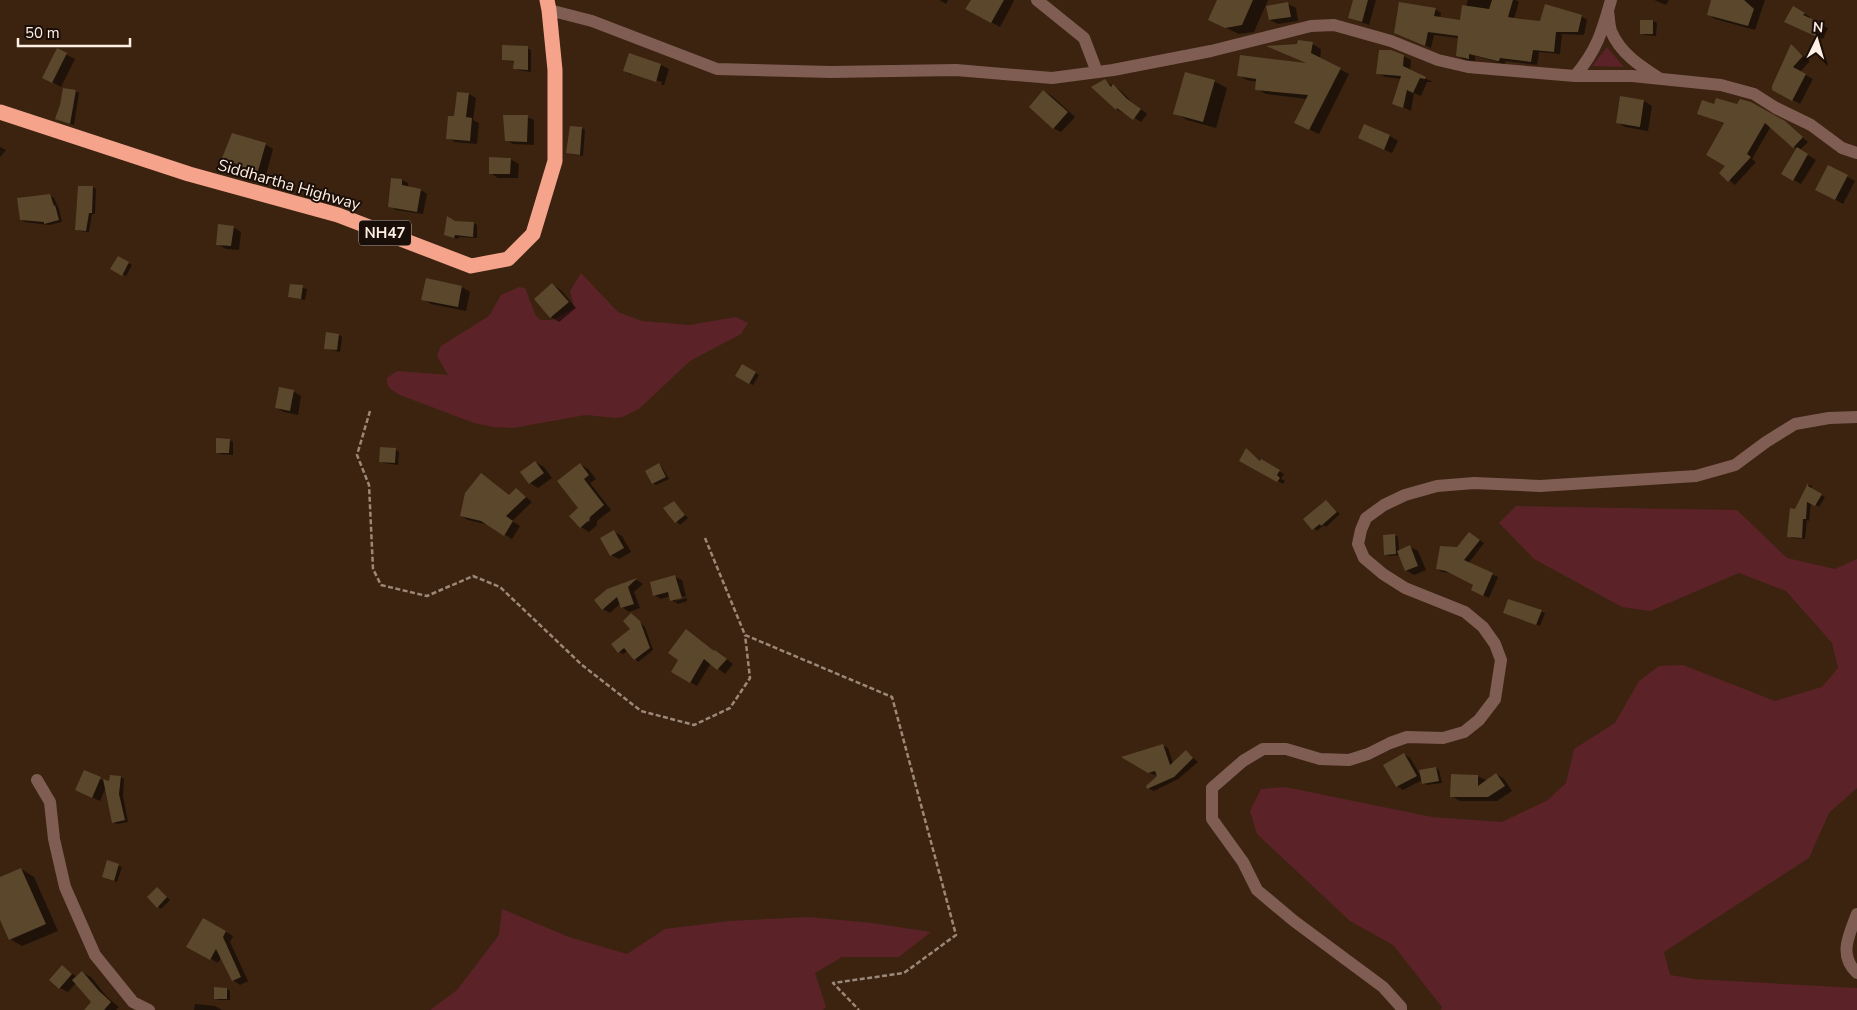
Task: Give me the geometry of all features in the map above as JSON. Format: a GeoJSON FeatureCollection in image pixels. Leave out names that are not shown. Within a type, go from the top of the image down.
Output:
{"type":"FeatureCollection","features":[{"type":"Feature","properties":{"kind":"highway","name":"Siddhartha Highway"},"geometry":{"type":"LineString","coordinates":[[0,112],[189,174],[338,215],[471,266],[508,259],[533,234],[555,161],[555,70],[548,5]]}},
{"type":"Feature","properties":{"kind":"street"},"geometry":{"type":"LineString","coordinates":[[1037,0],[1084,38],[1097,72]]}},
{"type":"Feature","properties":{"kind":"street"},"geometry":{"type":"LineString","coordinates":[[548,5],[717,69],[832,72],[956,70],[1052,78],[1097,72],[1211,51],[1311,26],[1334,25],[1391,42],[1438,60],[1468,68],[1575,76],[1632,76],[1721,85],[1754,94],[1776,108],[1810,125],[1842,148],[1857,153]]}},
{"type":"Feature","properties":{"kind":"street"},"geometry":{"type":"LineString","coordinates":[[1575,76],[1594,49],[1605,25],[1609,5]]}},
{"type":"Feature","properties":{"kind":"street"},"geometry":{"type":"LineString","coordinates":[[1609,5],[1611,30],[1618,43],[1636,64],[1662,79]]}},
{"type":"Feature","properties":{"kind":"street"},"geometry":{"type":"LineString","coordinates":[[1401,1010],[1401,1007],[1383,987],[1294,921],[1257,890],[1243,862],[1212,819],[1212,788],[1243,761],[1263,749],[1286,749],[1320,759],[1349,760],[1407,737],[1443,738],[1464,732],[1479,720],[1495,699],[1501,660],[1495,644],[1482,627],[1465,612],[1405,588],[1383,574],[1364,558],[1358,544],[1366,518],[1384,505],[1405,495],[1437,486],[1474,484],[1540,486],[1696,476],[1735,465],[1795,424],[1829,418],[1857,417]]}},
{"type":"Feature","properties":{"kind":"street"},"geometry":{"type":"LineString","coordinates":[[37,780],[50,802],[54,839],[65,887],[95,955],[133,1002],[149,1010]]}},
{"type":"Feature","properties":{"kind":"street"},"geometry":{"type":"LineString","coordinates":[[1857,914],[1846,945],[1849,966],[1857,973]]}},
{"type":"Feature","properties":{"kind":"path"},"geometry":{"type":"LineString","coordinates":[[370,411],[357,455],[369,485],[373,569],[381,585],[426,596],[473,576],[500,587],[582,665],[640,711],[694,725],[730,708],[750,678],[745,635],[705,538]]}},
{"type":"Feature","properties":{"kind":"path"},"geometry":{"type":"LineString","coordinates":[[745,635],[892,697],[956,935],[904,973],[833,983],[859,1010]]}},
{"type":"Feature","properties":{"kind":"shaded area"},"geometry":{"type":"Polygon","coordinates":[[[1607,47],[1624,67],[1592,66],[1607,47]]]}},
{"type":"Feature","properties":{"kind":"shaded area"},"geometry":{"type":"Polygon","coordinates":[[[581,273],[618,312],[642,321],[689,325],[736,317],[748,323],[741,334],[690,361],[639,409],[622,417],[586,415],[513,428],[493,427],[474,423],[400,395],[389,386],[387,378],[397,371],[448,375],[437,356],[441,346],[489,316],[501,295],[519,287],[525,288],[536,316],[541,320],[553,320],[574,308],[570,291],[581,273]]]}},
{"type":"Feature","properties":{"kind":"shaded area"},"geometry":{"type":"Polygon","coordinates":[[[1516,506],[1737,510],[1787,558],[1835,569],[1857,559],[1857,788],[1829,813],[1809,858],[1664,952],[1670,975],[1694,979],[1857,988],[1857,1010],[1441,1010],[1442,1007],[1393,945],[1350,921],[1257,834],[1250,811],[1261,789],[1285,787],[1432,817],[1502,822],[1548,800],[1566,783],[1574,749],[1615,723],[1639,681],[1659,666],[1683,665],[1775,701],[1822,687],[1838,668],[1832,643],[1786,591],[1739,573],[1650,611],[1622,607],[1534,559],[1499,523],[1516,506]]]}},
{"type":"Feature","properties":{"kind":"shaded area"},"geometry":{"type":"Polygon","coordinates":[[[502,909],[569,937],[627,954],[665,929],[729,921],[808,917],[872,923],[931,932],[899,957],[842,957],[815,973],[826,1007],[823,1010],[430,1010],[457,990],[499,935],[502,909]]]}},
{"type":"Feature","properties":{"kind":"building"},"geometry":{"type":"Polygon","coordinates":[[[971,0],[1004,0],[991,23],[965,9],[971,0]]]}},
{"type":"Feature","properties":{"kind":"building"},"geometry":{"type":"Polygon","coordinates":[[[1217,0],[1253,0],[1242,25],[1225,28],[1208,20],[1217,0]]]}},
{"type":"Feature","properties":{"kind":"building"},"geometry":{"type":"Polygon","coordinates":[[[1353,0],[1368,0],[1362,22],[1348,18],[1353,0]]]}},
{"type":"Feature","properties":{"kind":"building"},"geometry":{"type":"Polygon","coordinates":[[[1492,0],[1513,0],[1508,17],[1540,21],[1545,4],[1582,15],[1578,32],[1556,32],[1554,52],[1533,50],[1531,62],[1500,58],[1497,61],[1469,54],[1469,59],[1456,56],[1458,36],[1428,32],[1425,46],[1394,33],[1399,2],[1436,8],[1434,16],[1460,20],[1462,5],[1489,9],[1492,0]]]}},
{"type":"Feature","properties":{"kind":"building"},"geometry":{"type":"Polygon","coordinates":[[[1711,0],[1744,0],[1754,9],[1748,26],[1707,15],[1711,0]]]}},
{"type":"Feature","properties":{"kind":"building"},"geometry":{"type":"Polygon","coordinates":[[[1288,2],[1291,17],[1269,20],[1266,6],[1288,2]]]}},
{"type":"Feature","properties":{"kind":"building"},"geometry":{"type":"Polygon","coordinates":[[[1793,6],[1805,13],[1803,15],[1823,24],[1817,37],[1784,22],[1793,6]]]}},
{"type":"Feature","properties":{"kind":"building"},"geometry":{"type":"Polygon","coordinates":[[[1640,20],[1653,20],[1653,34],[1640,34],[1640,20]]]}},
{"type":"Feature","properties":{"kind":"building"},"geometry":{"type":"Polygon","coordinates":[[[1298,40],[1313,42],[1311,53],[1341,68],[1309,130],[1294,123],[1308,95],[1255,90],[1256,79],[1237,76],[1240,55],[1306,63],[1266,46],[1297,44],[1298,40]]]}},
{"type":"Feature","properties":{"kind":"building"},"geometry":{"type":"Polygon","coordinates":[[[1791,44],[1803,56],[1793,67],[1806,74],[1792,101],[1772,90],[1772,86],[1791,44]]]}},
{"type":"Feature","properties":{"kind":"building"},"geometry":{"type":"Polygon","coordinates":[[[502,45],[528,46],[528,70],[513,69],[514,61],[502,60],[502,45]]]}},
{"type":"Feature","properties":{"kind":"building"},"geometry":{"type":"Polygon","coordinates":[[[57,48],[67,53],[52,83],[42,78],[57,48]]]}},
{"type":"Feature","properties":{"kind":"building"},"geometry":{"type":"Polygon","coordinates":[[[1379,50],[1391,50],[1404,55],[1403,66],[1426,77],[1425,79],[1420,78],[1413,93],[1407,90],[1403,108],[1392,104],[1401,76],[1376,74],[1379,50]]]}},
{"type":"Feature","properties":{"kind":"building"},"geometry":{"type":"Polygon","coordinates":[[[629,53],[661,64],[656,82],[623,71],[629,53]]]}},
{"type":"Feature","properties":{"kind":"building"},"geometry":{"type":"Polygon","coordinates":[[[1185,72],[1215,80],[1203,122],[1173,114],[1185,72]]]}},
{"type":"Feature","properties":{"kind":"building"},"geometry":{"type":"Polygon","coordinates":[[[1105,79],[1111,87],[1113,84],[1126,98],[1141,109],[1133,120],[1117,108],[1116,110],[1091,87],[1105,79]]]}},
{"type":"Feature","properties":{"kind":"building"},"geometry":{"type":"Polygon","coordinates":[[[63,88],[76,90],[70,124],[55,119],[63,88]]]}},
{"type":"Feature","properties":{"kind":"building"},"geometry":{"type":"Polygon","coordinates":[[[1043,90],[1068,112],[1053,129],[1029,107],[1043,90]]]}},
{"type":"Feature","properties":{"kind":"building"},"geometry":{"type":"Polygon","coordinates":[[[457,92],[469,93],[466,117],[472,118],[470,141],[446,139],[448,116],[454,116],[457,92]]]}},
{"type":"Feature","properties":{"kind":"building"},"geometry":{"type":"Polygon","coordinates":[[[1620,96],[1644,100],[1640,127],[1616,123],[1620,96]]]}},
{"type":"Feature","properties":{"kind":"building"},"geometry":{"type":"Polygon","coordinates":[[[1716,98],[1737,104],[1740,99],[1751,102],[1785,121],[1803,137],[1793,148],[1765,123],[1747,154],[1751,157],[1728,182],[1719,173],[1725,166],[1706,155],[1724,123],[1697,114],[1702,100],[1714,104],[1716,98]]]}},
{"type":"Feature","properties":{"kind":"building"},"geometry":{"type":"Polygon","coordinates":[[[503,115],[528,115],[527,142],[505,141],[503,115]]]}},
{"type":"Feature","properties":{"kind":"building"},"geometry":{"type":"Polygon","coordinates":[[[1364,124],[1390,135],[1384,150],[1358,138],[1364,124]]]}},
{"type":"Feature","properties":{"kind":"building"},"geometry":{"type":"Polygon","coordinates":[[[570,126],[582,127],[580,155],[566,153],[570,126]]]}},
{"type":"Feature","properties":{"kind":"building"},"geometry":{"type":"Polygon","coordinates":[[[232,133],[266,143],[258,171],[238,166],[222,158],[232,133]]]}},
{"type":"Feature","properties":{"kind":"building"},"geometry":{"type":"Polygon","coordinates":[[[1797,147],[1808,154],[1793,181],[1781,174],[1797,147]]]}},
{"type":"Feature","properties":{"kind":"building"},"geometry":{"type":"Polygon","coordinates":[[[489,157],[511,158],[510,174],[489,174],[489,157]]]}},
{"type":"Feature","properties":{"kind":"building"},"geometry":{"type":"Polygon","coordinates":[[[1828,165],[1848,175],[1835,200],[1815,190],[1828,165]]]}},
{"type":"Feature","properties":{"kind":"building"},"geometry":{"type":"Polygon","coordinates":[[[391,178],[402,179],[402,185],[421,189],[417,212],[388,207],[391,178]]]}},
{"type":"Feature","properties":{"kind":"building"},"geometry":{"type":"Polygon","coordinates":[[[78,186],[93,186],[92,213],[89,213],[86,231],[75,230],[78,186]]]}},
{"type":"Feature","properties":{"kind":"building"},"geometry":{"type":"Polygon","coordinates":[[[50,194],[59,220],[44,224],[44,222],[20,220],[17,198],[50,194]]]}},
{"type":"Feature","properties":{"kind":"building"},"geometry":{"type":"Polygon","coordinates":[[[447,216],[455,221],[474,222],[473,237],[455,235],[454,238],[444,235],[447,216]]]}},
{"type":"Feature","properties":{"kind":"building"},"geometry":{"type":"Polygon","coordinates":[[[218,224],[234,226],[231,246],[216,245],[218,224]]]}},
{"type":"Feature","properties":{"kind":"building"},"geometry":{"type":"Polygon","coordinates":[[[118,256],[129,262],[122,276],[110,269],[118,256]]]}},
{"type":"Feature","properties":{"kind":"building"},"geometry":{"type":"Polygon","coordinates":[[[426,278],[462,286],[458,307],[421,300],[426,278]]]}},
{"type":"Feature","properties":{"kind":"building"},"geometry":{"type":"Polygon","coordinates":[[[552,283],[569,302],[550,318],[534,299],[552,283]]]}},
{"type":"Feature","properties":{"kind":"building"},"geometry":{"type":"Polygon","coordinates":[[[290,284],[303,285],[301,299],[288,297],[290,284]]]}},
{"type":"Feature","properties":{"kind":"building"},"geometry":{"type":"Polygon","coordinates":[[[326,332],[339,334],[337,350],[324,349],[326,332]]]}},
{"type":"Feature","properties":{"kind":"building"},"geometry":{"type":"Polygon","coordinates":[[[742,364],[756,372],[749,384],[735,376],[742,364]]]}},
{"type":"Feature","properties":{"kind":"building"},"geometry":{"type":"Polygon","coordinates":[[[279,387],[294,390],[290,411],[275,408],[279,387]]]}},
{"type":"Feature","properties":{"kind":"building"},"geometry":{"type":"Polygon","coordinates":[[[216,438],[230,439],[229,453],[216,453],[216,438]]]}},
{"type":"Feature","properties":{"kind":"building"},"geometry":{"type":"Polygon","coordinates":[[[380,447],[396,448],[395,463],[379,462],[380,447]]]}},
{"type":"Feature","properties":{"kind":"building"},"geometry":{"type":"Polygon","coordinates":[[[1246,448],[1260,461],[1261,459],[1280,470],[1277,475],[1280,478],[1277,482],[1239,461],[1246,448]]]}},
{"type":"Feature","properties":{"kind":"building"},"geometry":{"type":"Polygon","coordinates":[[[535,461],[544,473],[529,484],[520,472],[535,461]]]}},
{"type":"Feature","properties":{"kind":"building"},"geometry":{"type":"Polygon","coordinates":[[[580,463],[589,475],[584,479],[604,505],[590,517],[589,522],[580,528],[569,516],[578,508],[557,481],[580,463]]]}},
{"type":"Feature","properties":{"kind":"building"},"geometry":{"type":"Polygon","coordinates":[[[659,463],[666,477],[652,484],[645,471],[659,463]]]}},
{"type":"Feature","properties":{"kind":"building"},"geometry":{"type":"Polygon","coordinates":[[[481,473],[509,495],[516,488],[526,497],[506,516],[513,521],[504,536],[481,521],[460,516],[465,493],[481,473]]]}},
{"type":"Feature","properties":{"kind":"building"},"geometry":{"type":"Polygon","coordinates":[[[1808,483],[1808,486],[1822,494],[1815,506],[1807,502],[1806,519],[1803,519],[1802,538],[1787,537],[1790,508],[1795,509],[1808,483]]]}},
{"type":"Feature","properties":{"kind":"building"},"geometry":{"type":"Polygon","coordinates":[[[1326,500],[1337,512],[1321,526],[1320,524],[1312,530],[1303,519],[1326,500]]]}},
{"type":"Feature","properties":{"kind":"building"},"geometry":{"type":"Polygon","coordinates":[[[674,501],[685,515],[675,523],[663,508],[674,501]]]}},
{"type":"Feature","properties":{"kind":"building"},"geometry":{"type":"Polygon","coordinates":[[[614,530],[624,548],[610,556],[600,538],[614,530]]]}},
{"type":"Feature","properties":{"kind":"building"},"geometry":{"type":"Polygon","coordinates":[[[1469,532],[1480,540],[1464,560],[1493,573],[1483,596],[1471,590],[1473,585],[1446,571],[1436,569],[1440,546],[1457,547],[1469,532]]]}},
{"type":"Feature","properties":{"kind":"building"},"geometry":{"type":"Polygon","coordinates":[[[1395,534],[1396,554],[1384,555],[1383,535],[1395,534]]]}},
{"type":"Feature","properties":{"kind":"building"},"geometry":{"type":"Polygon","coordinates":[[[1410,545],[1418,566],[1405,571],[1397,551],[1410,545]]]}},
{"type":"Feature","properties":{"kind":"building"},"geometry":{"type":"Polygon","coordinates":[[[675,575],[682,598],[670,601],[668,592],[653,596],[650,582],[675,575]]]}},
{"type":"Feature","properties":{"kind":"building"},"geometry":{"type":"Polygon","coordinates":[[[637,578],[628,587],[634,604],[621,608],[617,597],[602,610],[594,600],[607,589],[637,578]]]}},
{"type":"Feature","properties":{"kind":"building"},"geometry":{"type":"Polygon","coordinates":[[[1508,599],[1542,610],[1536,625],[1503,613],[1508,599]]]}},
{"type":"Feature","properties":{"kind":"building"},"geometry":{"type":"Polygon","coordinates":[[[631,613],[640,621],[650,648],[634,660],[624,648],[618,653],[611,644],[630,629],[623,621],[631,613]]]}},
{"type":"Feature","properties":{"kind":"building"},"geometry":{"type":"Polygon","coordinates":[[[686,629],[727,659],[717,670],[704,659],[690,683],[671,672],[678,660],[668,653],[686,629]]]}},
{"type":"Feature","properties":{"kind":"building"},"geometry":{"type":"Polygon","coordinates":[[[1163,744],[1170,765],[1186,750],[1193,758],[1174,777],[1147,789],[1146,786],[1157,776],[1155,771],[1148,773],[1121,757],[1163,744]]]}},
{"type":"Feature","properties":{"kind":"building"},"geometry":{"type":"Polygon","coordinates":[[[1404,753],[1417,776],[1396,787],[1383,765],[1404,753]]]}},
{"type":"Feature","properties":{"kind":"building"},"geometry":{"type":"Polygon","coordinates":[[[1436,767],[1439,781],[1422,784],[1419,770],[1436,767]]]}},
{"type":"Feature","properties":{"kind":"building"},"geometry":{"type":"Polygon","coordinates":[[[84,770],[101,777],[92,798],[75,790],[84,770]]]}},
{"type":"Feature","properties":{"kind":"building"},"geometry":{"type":"Polygon","coordinates":[[[1496,773],[1505,786],[1488,797],[1450,797],[1451,774],[1478,775],[1478,786],[1496,773]]]}},
{"type":"Feature","properties":{"kind":"building"},"geometry":{"type":"Polygon","coordinates":[[[110,775],[121,776],[119,794],[125,820],[112,823],[103,779],[109,781],[110,775]]]}},
{"type":"Feature","properties":{"kind":"building"},"geometry":{"type":"Polygon","coordinates":[[[107,860],[119,864],[114,881],[102,877],[107,860]]]}},
{"type":"Feature","properties":{"kind":"building"},"geometry":{"type":"Polygon","coordinates":[[[21,868],[46,924],[9,940],[0,920],[0,877],[21,868]]]}},
{"type":"Feature","properties":{"kind":"building"},"geometry":{"type":"Polygon","coordinates":[[[157,887],[167,897],[157,908],[147,897],[157,887]]]}},
{"type":"Feature","properties":{"kind":"building"},"geometry":{"type":"Polygon","coordinates":[[[203,918],[226,931],[223,937],[241,977],[232,981],[216,949],[210,960],[186,947],[203,918]]]}},
{"type":"Feature","properties":{"kind":"building"},"geometry":{"type":"Polygon","coordinates":[[[62,965],[72,974],[59,989],[49,980],[62,965]]]}},
{"type":"Feature","properties":{"kind":"building"},"geometry":{"type":"Polygon","coordinates":[[[82,971],[111,1002],[104,1010],[84,1010],[91,1002],[72,980],[82,971]]]}},
{"type":"Feature","properties":{"kind":"building"},"geometry":{"type":"Polygon","coordinates":[[[214,987],[227,988],[227,999],[214,999],[214,987]]]}}]}
